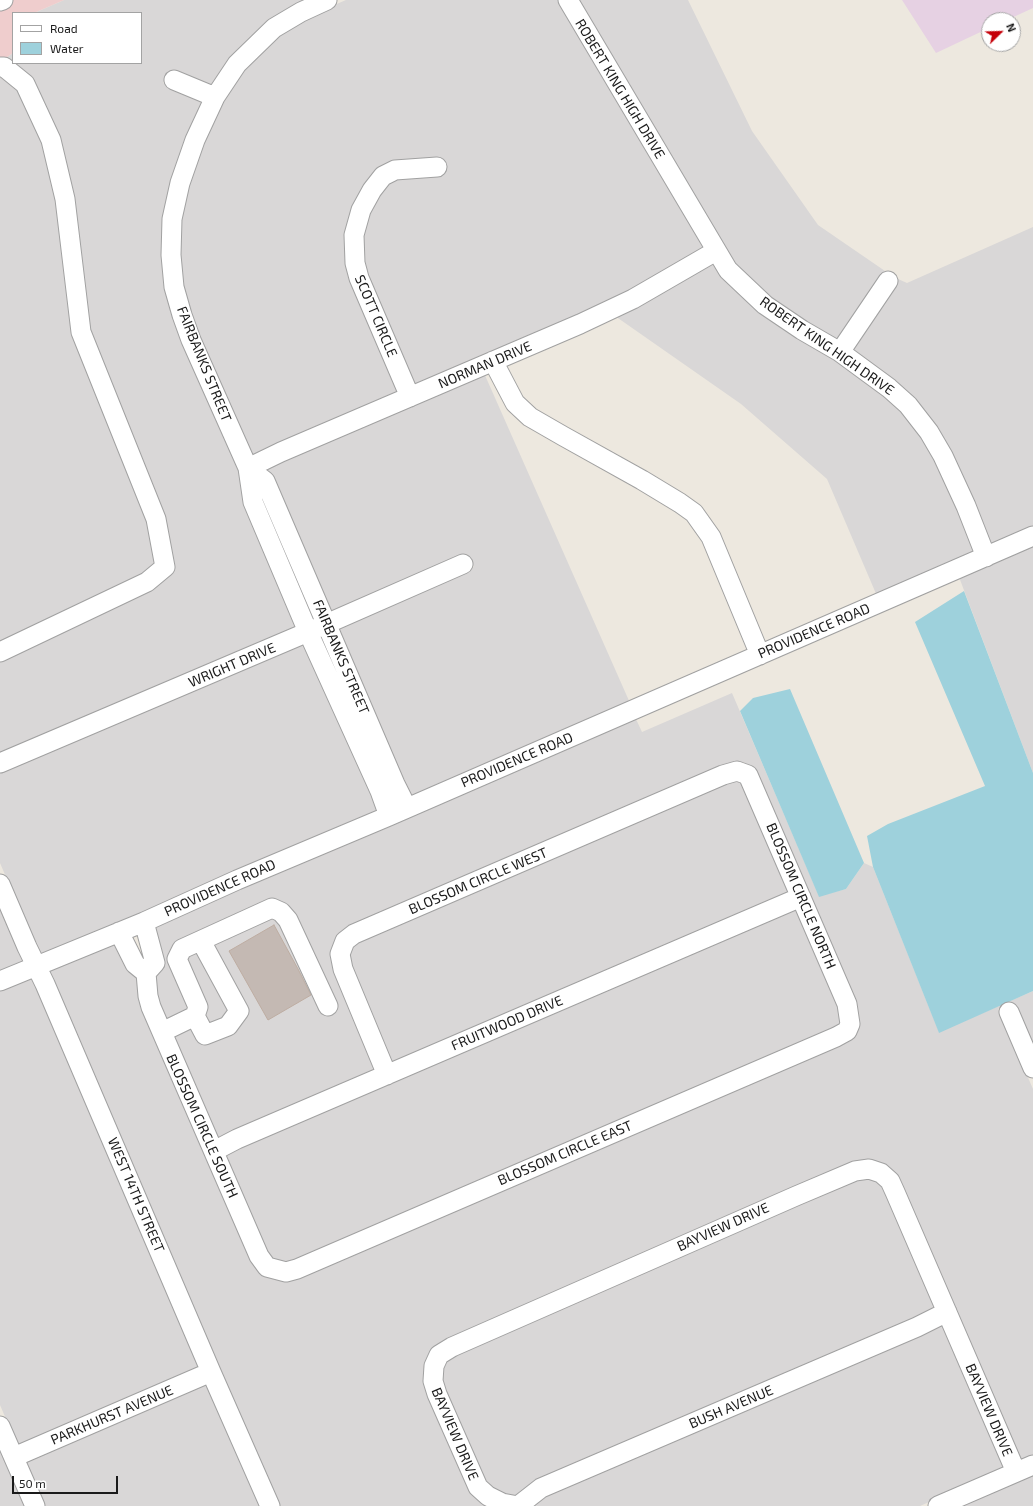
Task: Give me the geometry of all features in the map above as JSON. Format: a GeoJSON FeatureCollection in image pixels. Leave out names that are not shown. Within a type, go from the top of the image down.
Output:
{"type":"FeatureCollection","features":[{"type":"Feature","properties":{"kind":"street","name":"FAIRBANKS STREET"},"geometry":{"type":"LineString","coordinates":[[328,0],[301,12],[274,28],[238,64],[215,97],[196,140],[180,183],[172,219],[171,255],[174,287],[182,315],[191,340],[248,468],[253,502],[308,632],[377,784],[389,816]]}},
{"type":"Feature","properties":{"kind":"street","name":"ROBERT KING HIGH DRIVE"},"geometry":{"type":"LineString","coordinates":[[568,0],[728,270],[765,305],[802,330],[840,352],[878,380],[908,405],[929,432],[953,477],[986,557]]}},
{"type":"Feature","properties":{"kind":"street"},"geometry":{"type":"LineString","coordinates":[[0,67],[4,67],[25,84],[51,140],[65,199],[81,332],[156,519],[165,567],[146,582],[0,652]]}},
{"type":"Feature","properties":{"kind":"street"},"geometry":{"type":"LineString","coordinates":[[174,80],[215,97]]}},
{"type":"Feature","properties":{"kind":"street","name":"SCOTT CIRCLE"},"geometry":{"type":"LineString","coordinates":[[410,397],[359,278],[355,264],[354,235],[361,210],[372,190],[383,176],[395,170],[437,167]]}},
{"type":"Feature","properties":{"kind":"street","name":"NORMAN DRIVE"},"geometry":{"type":"LineString","coordinates":[[248,468],[281,452],[580,324],[633,299],[716,251]]}},
{"type":"Feature","properties":{"kind":"street"},"geometry":{"type":"LineString","coordinates":[[840,352],[888,281]]}},
{"type":"Feature","properties":{"kind":"street"},"geometry":{"type":"LineString","coordinates":[[493,361],[515,403],[530,417],[680,502],[694,513],[711,538],[760,655]]}},
{"type":"Feature","properties":{"kind":"street","name":"FAIRBANKS STREET"},"geometry":{"type":"LineString","coordinates":[[248,468],[265,481],[396,784],[408,808]]}},
{"type":"Feature","properties":{"kind":"street","name":"PROVIDENCE ROAD"},"geometry":{"type":"LineString","coordinates":[[0,981],[144,922],[237,880],[408,808],[1033,536]]}},
{"type":"Feature","properties":{"kind":"street","name":"WRIGHT DRIVE"},"geometry":{"type":"LineString","coordinates":[[0,763],[327,624],[463,564]]}},
{"type":"Feature","properties":{"kind":"street","name":"BLOSSOM CIRCLE WEST"},"geometry":{"type":"LineString","coordinates":[[387,1075],[343,969],[340,954],[345,941],[354,934],[723,775],[737,771],[744,772]]}},
{"type":"Feature","properties":{"kind":"street","name":"BLOSSOM CIRCLE NORTH"},"geometry":{"type":"LineString","coordinates":[[744,772],[748,775],[847,1004],[850,1024]]}},
{"type":"Feature","properties":{"kind":"street","name":"WEST 14TH STREET"},"geometry":{"type":"LineString","coordinates":[[0,884],[49,991],[211,1372],[270,1506]]}},
{"type":"Feature","properties":{"kind":"street","name":"FRUITWOOD DRIVE"},"geometry":{"type":"LineString","coordinates":[[214,1151],[237,1139],[801,896]]}},
{"type":"Feature","properties":{"kind":"street"},"geometry":{"type":"LineString","coordinates":[[162,1032],[194,1016],[198,1007],[177,959],[182,950],[272,908],[281,912],[288,920],[328,1006]]}},
{"type":"Feature","properties":{"kind":"street","name":"BLOSSOM CIRCLE SOUTH"},"geometry":{"type":"LineString","coordinates":[[144,922],[155,964],[146,973],[148,996],[151,1007],[259,1256],[267,1267],[275,1270]]}},
{"type":"Feature","properties":{"kind":"street"},"geometry":{"type":"LineString","coordinates":[[119,932],[135,964],[146,973]]}},
{"type":"Feature","properties":{"kind":"street"},"geometry":{"type":"LineString","coordinates":[[194,1016],[205,1035],[228,1026],[239,1011],[201,941]]}},
{"type":"Feature","properties":{"kind":"street"},"geometry":{"type":"LineString","coordinates":[[1008,1012],[1033,1068]]}},
{"type":"Feature","properties":{"kind":"street","name":"BLOSSOM CIRCLE EAST"},"geometry":{"type":"LineString","coordinates":[[275,1270],[286,1272],[297,1269],[836,1037],[847,1031],[850,1024]]}},
{"type":"Feature","properties":{"kind":"street","name":"BAYVIEW DRIVE"},"geometry":{"type":"LineString","coordinates":[[518,1506],[502,1503],[488,1496],[478,1487],[433,1381],[434,1366],[439,1355],[459,1343],[796,1196],[856,1171],[869,1169],[881,1173],[890,1181],[1016,1472]]}},
{"type":"Feature","properties":{"kind":"street","name":"BUSH AVENUE"},"geometry":{"type":"LineString","coordinates":[[518,1506],[541,1488],[895,1336],[947,1312]]}},
{"type":"Feature","properties":{"kind":"street","name":"PARKHURST AVENUE"},"geometry":{"type":"LineString","coordinates":[[14,1457],[211,1372]]}},
{"type":"Feature","properties":{"kind":"street"},"geometry":{"type":"LineString","coordinates":[[0,1426],[35,1506]]}},
{"type":"Feature","properties":{"kind":"street"},"geometry":{"type":"LineString","coordinates":[[938,1506],[1033,1465]]}},
{"type":"Feature","properties":{"kind":"shaded area"},"geometry":{"type":"Polygon","coordinates":[[[0,0],[64,0],[36,12],[12,12],[12,54],[0,62],[0,0]]]}},
{"type":"Feature","properties":{"kind":"shaded area"},"geometry":{"type":"Polygon","coordinates":[[[64,0],[310,0],[213,88],[171,70],[163,83],[205,101],[163,255],[239,467],[237,469],[241,472],[298,629],[0,756],[0,62],[12,54],[12,64],[142,64],[142,12],[36,12],[64,0]]]}},
{"type":"Feature","properties":{"kind":"shaded area"},"geometry":{"type":"Polygon","coordinates":[[[346,0],[558,0],[705,249],[630,293],[415,387],[366,275],[363,262],[362,235],[369,212],[379,193],[388,182],[397,177],[445,174],[445,160],[391,164],[377,172],[365,187],[354,207],[346,236],[347,264],[351,281],[400,394],[278,445],[253,458],[189,312],[182,285],[179,254],[180,219],[188,184],[203,142],[223,100],[244,68],[279,34],[304,18],[346,0]]]}},
{"type":"Feature","properties":{"kind":"shaded area"},"geometry":{"type":"Polygon","coordinates":[[[577,0],[688,0],[752,131],[818,225],[885,271],[838,341],[771,299],[735,265],[577,0]]]}},
{"type":"Feature","properties":{"kind":"shaded area"},"geometry":{"type":"Polygon","coordinates":[[[902,0],[1033,0],[1033,8],[1021,14],[1021,12],[981,12],[981,32],[936,53],[902,0]]]}},
{"type":"Feature","properties":{"kind":"shaded area"},"geometry":{"type":"Polygon","coordinates":[[[1033,227],[1033,529],[991,547],[960,473],[850,349],[898,279],[907,283],[1033,227]]]}},
{"type":"Feature","properties":{"kind":"shaded area"},"geometry":{"type":"Polygon","coordinates":[[[713,261],[902,410],[922,437],[945,480],[976,553],[877,596],[827,479],[741,404],[615,316],[713,261]]]}},
{"type":"Feature","properties":{"kind":"shaded area"},"geometry":{"type":"Polygon","coordinates":[[[484,373],[630,703],[412,798],[403,781],[337,628],[474,567],[467,554],[331,614],[263,469],[484,373]]]}},
{"type":"Feature","properties":{"kind":"shaded area"},"geometry":{"type":"Polygon","coordinates":[[[1033,545],[1033,773],[959,577],[1033,545]]]}},
{"type":"Feature","properties":{"kind":"shaded area"},"geometry":{"type":"Polygon","coordinates":[[[304,642],[379,812],[142,915],[40,956],[0,863],[0,772],[304,642]]]}},
{"type":"Feature","properties":{"kind":"shaded area"},"geometry":{"type":"Polygon","coordinates":[[[732,693],[819,896],[846,889],[864,863],[873,867],[939,1032],[1033,991],[1033,1047],[1013,1002],[998,1009],[1033,1089],[1033,1457],[1021,1462],[885,1166],[427,1364],[491,1506],[279,1506],[47,969],[115,941],[138,977],[265,1275],[858,1030],[860,1019],[858,1018],[753,769],[754,767],[743,762],[340,936],[377,1071],[218,1141],[158,1004],[156,994],[154,926],[635,717],[642,732],[732,693]]]}},
{"type":"Feature","properties":{"kind":"shaded area"},"geometry":{"type":"Polygon","coordinates":[[[740,779],[791,893],[392,1065],[351,966],[349,954],[352,945],[358,940],[726,782],[740,779]]]}},
{"type":"Feature","properties":{"kind":"shaded area"},"geometry":{"type":"Polygon","coordinates":[[[0,904],[25,962],[0,973],[0,904]]]}},
{"type":"Feature","properties":{"kind":"shaded area"},"geometry":{"type":"Polygon","coordinates":[[[796,906],[839,1006],[841,1016],[840,1026],[286,1264],[272,1261],[266,1252],[224,1154],[796,906]]]}},
{"type":"Feature","properties":{"kind":"shaded area"},"geometry":{"type":"Polygon","coordinates":[[[32,976],[200,1369],[18,1447],[0,1405],[0,989],[32,976]]]}},
{"type":"Feature","properties":{"kind":"shaded area"},"geometry":{"type":"Polygon","coordinates":[[[867,1176],[876,1179],[883,1185],[937,1309],[517,1498],[493,1490],[485,1482],[441,1380],[442,1367],[446,1359],[799,1203],[867,1176]]]}},
{"type":"Feature","properties":{"kind":"shaded area"},"geometry":{"type":"Polygon","coordinates":[[[943,1323],[1005,1469],[920,1506],[530,1506],[544,1495],[943,1323]]]}},
{"type":"Feature","properties":{"kind":"shaded area"},"geometry":{"type":"Polygon","coordinates":[[[206,1382],[261,1506],[44,1506],[24,1461],[206,1382]]]}},
{"type":"Feature","properties":{"kind":"shaded area"},"geometry":{"type":"Polygon","coordinates":[[[0,1447],[26,1506],[0,1506],[0,1447]]]}},
{"type":"Feature","properties":{"kind":"shaded area"},"geometry":{"type":"Polygon","coordinates":[[[1033,1473],[1033,1506],[957,1506],[1033,1473]]]}},
{"type":"Feature","properties":{"kind":"water"},"geometry":{"type":"Polygon","coordinates":[[[964,591],[1033,773],[1033,991],[939,1033],[873,867],[867,836],[888,824],[985,786],[915,622],[964,591]]]}},
{"type":"Feature","properties":{"kind":"water"},"geometry":{"type":"Polygon","coordinates":[[[790,689],[864,863],[846,889],[819,897],[740,711],[753,698],[790,689]]]}},
{"type":"Feature","properties":{"kind":"building"},"geometry":{"type":"Polygon","coordinates":[[[274,925],[311,995],[268,1020],[229,951],[274,925]]]}}]}
